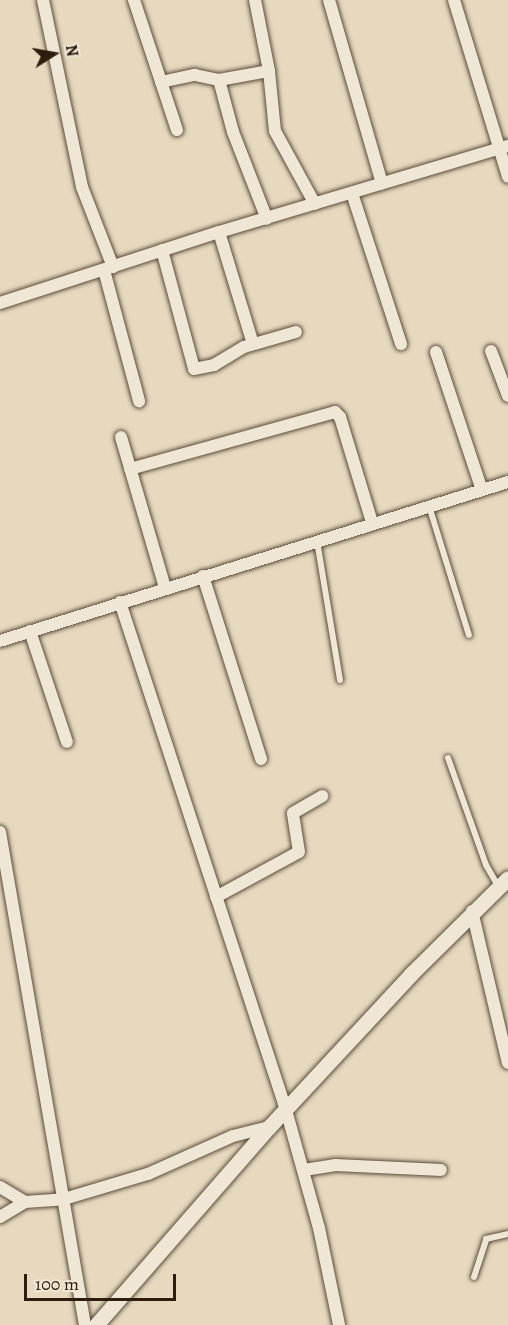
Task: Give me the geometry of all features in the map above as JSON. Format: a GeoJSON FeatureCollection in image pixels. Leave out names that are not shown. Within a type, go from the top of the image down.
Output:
{"type":"FeatureCollection","features":[{"type":"Feature","properties":{"kind":"street"},"geometry":{"type":"LineString","coordinates":[[43,0],[82,187],[109,269],[139,400]]}},
{"type":"Feature","properties":{"kind":"street"},"geometry":{"type":"LineString","coordinates":[[134,0],[177,130]]}},
{"type":"Feature","properties":{"kind":"street"},"geometry":{"type":"LineString","coordinates":[[255,0],[269,71],[275,132],[315,204]]}},
{"type":"Feature","properties":{"kind":"street"},"geometry":{"type":"LineString","coordinates":[[329,0],[382,184]]}},
{"type":"Feature","properties":{"kind":"street"},"geometry":{"type":"LineString","coordinates":[[454,0],[504,148],[508,177]]}},
{"type":"Feature","properties":{"kind":"street"},"geometry":{"type":"LineString","coordinates":[[161,82],[195,75],[219,80],[269,71]]}},
{"type":"Feature","properties":{"kind":"street"},"geometry":{"type":"LineString","coordinates":[[219,80],[233,132],[267,219]]}},
{"type":"Feature","properties":{"kind":"street"},"geometry":{"type":"LineString","coordinates":[[0,303],[219,232],[504,148]]}},
{"type":"Feature","properties":{"kind":"street"},"geometry":{"type":"LineString","coordinates":[[352,193],[401,344]]}},
{"type":"Feature","properties":{"kind":"street"},"geometry":{"type":"LineString","coordinates":[[219,232],[253,344]]}},
{"type":"Feature","properties":{"kind":"street"},"geometry":{"type":"LineString","coordinates":[[162,250],[194,369],[213,365],[253,344],[296,332]]}},
{"type":"Feature","properties":{"kind":"street"},"geometry":{"type":"LineString","coordinates":[[491,351],[508,396]]}},
{"type":"Feature","properties":{"kind":"street"},"geometry":{"type":"LineString","coordinates":[[436,352],[482,490]]}},
{"type":"Feature","properties":{"kind":"street"},"geometry":{"type":"LineString","coordinates":[[130,469],[334,412],[340,417],[372,522]]}},
{"type":"Feature","properties":{"kind":"street"},"geometry":{"type":"LineString","coordinates":[[121,437],[165,587]]}},
{"type":"Feature","properties":{"kind":"street"},"geometry":{"type":"LineString","coordinates":[[0,641],[372,522],[508,482]]}},
{"type":"Feature","properties":{"kind":"street"},"geometry":{"type":"LineString","coordinates":[[203,576],[261,759]]}},
{"type":"Feature","properties":{"kind":"street"},"geometry":{"type":"LineString","coordinates":[[120,602],[286,1110],[304,1170],[339,1325]]}},
{"type":"Feature","properties":{"kind":"street"},"geometry":{"type":"LineString","coordinates":[[30,632],[67,742]]}},
{"type":"Feature","properties":{"kind":"street"},"geometry":{"type":"LineString","coordinates":[[216,897],[299,852],[293,813],[323,796]]}},
{"type":"Feature","properties":{"kind":"street"},"geometry":{"type":"LineString","coordinates":[[0,832],[85,1325]]}},
{"type":"Feature","properties":{"kind":"street"},"geometry":{"type":"LineString","coordinates":[[103,1322],[269,1127],[471,911],[503,882]]}},
{"type":"Feature","properties":{"kind":"street"},"geometry":{"type":"LineString","coordinates":[[471,911],[508,1063]]}},
{"type":"Feature","properties":{"kind":"street"},"geometry":{"type":"LineString","coordinates":[[0,1217],[24,1202],[64,1199],[148,1174],[233,1136],[269,1127]]}},
{"type":"Feature","properties":{"kind":"street"},"geometry":{"type":"LineString","coordinates":[[304,1170],[336,1166],[441,1170]]}},
{"type":"Feature","properties":{"kind":"street"},"geometry":{"type":"LineString","coordinates":[[0,1187],[24,1202]]}},
{"type":"Feature","properties":{"kind":"lane"},"geometry":{"type":"LineString","coordinates":[[429,505],[469,635]]}},
{"type":"Feature","properties":{"kind":"lane"},"geometry":{"type":"LineString","coordinates":[[317,540],[340,680]]}},
{"type":"Feature","properties":{"kind":"lane"},"geometry":{"type":"LineString","coordinates":[[448,758],[486,865],[503,882]]}},
{"type":"Feature","properties":{"kind":"lane"},"geometry":{"type":"LineString","coordinates":[[474,1277],[486,1239],[508,1234]]}}]}
